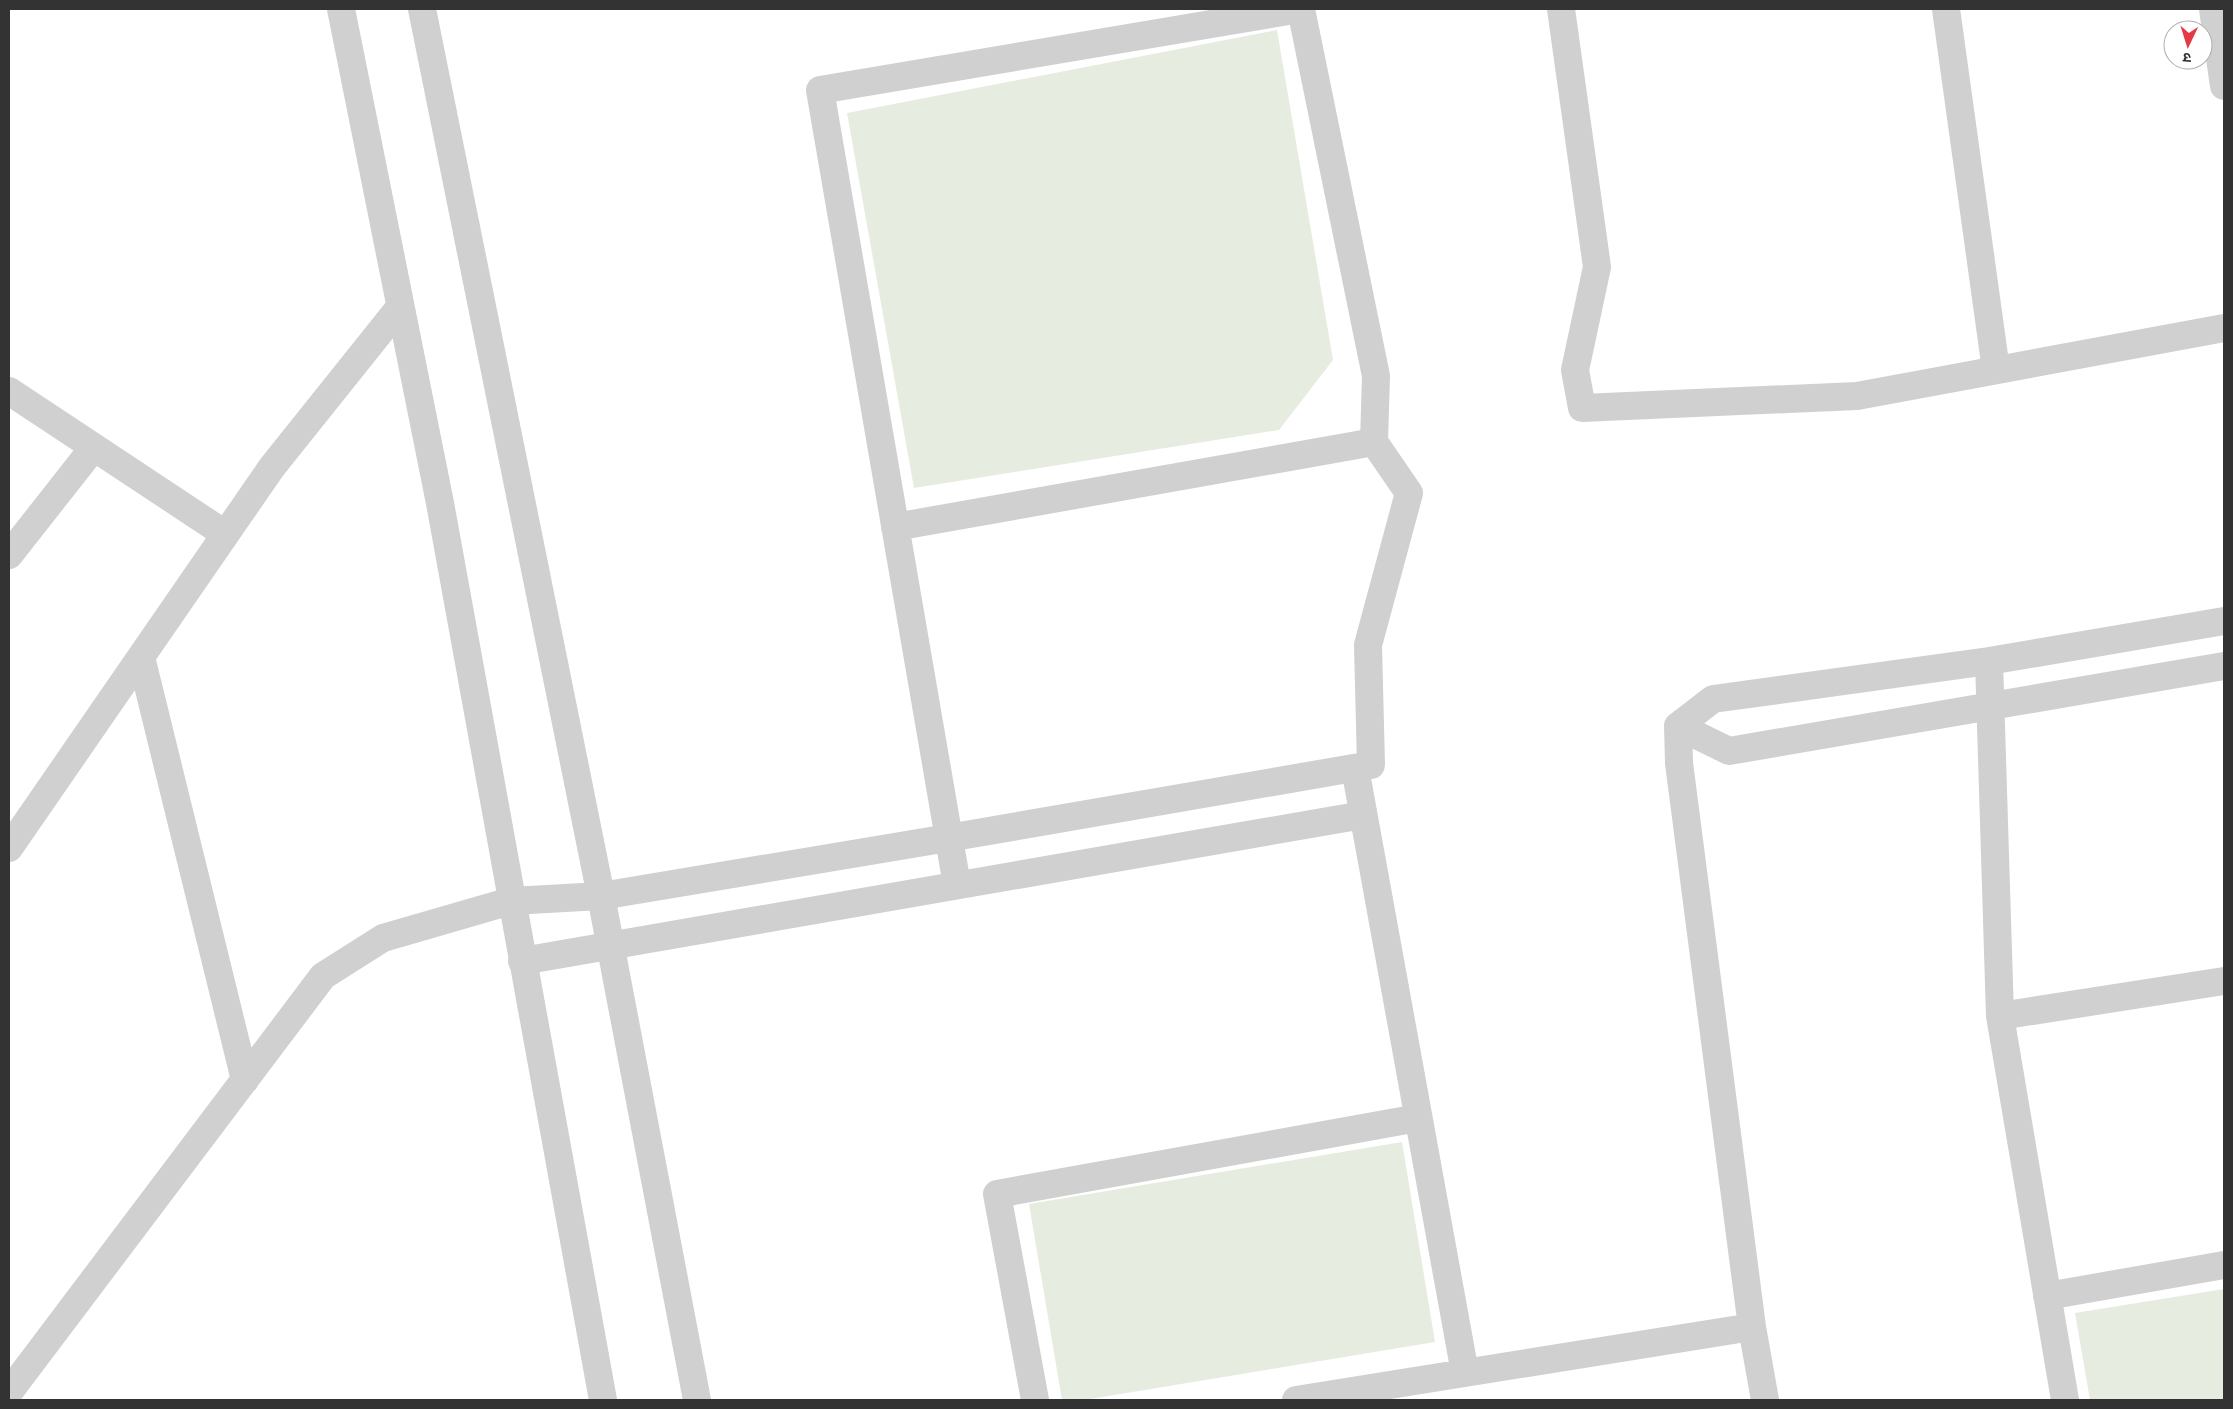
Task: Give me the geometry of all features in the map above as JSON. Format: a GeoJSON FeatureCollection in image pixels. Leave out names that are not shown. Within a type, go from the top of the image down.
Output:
{"type":"FeatureCollection","features":[{"type":"Feature","properties":{"kind":"street"},"geometry":{"type":"LineString","coordinates":[[341,9],[440,503],[603,1400]]}},
{"type":"Feature","properties":{"kind":"street"},"geometry":{"type":"LineString","coordinates":[[422,9],[601,896],[697,1400]]}},
{"type":"Feature","properties":{"kind":"street"},"geometry":{"type":"LineString","coordinates":[[957,885],[820,90],[1300,9],[1376,376],[1374,442],[1409,493],[1368,645],[1363,815],[1465,1373]]}},
{"type":"Feature","properties":{"kind":"street"},"geometry":{"type":"LineString","coordinates":[[1562,9],[1597,267],[1575,370],[1582,408],[1857,396],[2224,328]]}},
{"type":"Feature","properties":{"kind":"street"},"geometry":{"type":"LineString","coordinates":[[1946,9],[1996,370]]}},
{"type":"Feature","properties":{"kind":"street"},"geometry":{"type":"LineString","coordinates":[[2213,9],[2224,86]]}},
{"type":"Feature","properties":{"kind":"street"},"geometry":{"type":"LineString","coordinates":[[9,848],[272,467],[400,307]]}},
{"type":"Feature","properties":{"kind":"street"},"geometry":{"type":"LineString","coordinates":[[9,390],[225,534]]}},
{"type":"Feature","properties":{"kind":"street"},"geometry":{"type":"LineString","coordinates":[[895,527],[1374,442]]}},
{"type":"Feature","properties":{"kind":"street"},"geometry":{"type":"LineString","coordinates":[[9,555],[94,447]]}},
{"type":"Feature","properties":{"kind":"street"},"geometry":{"type":"LineString","coordinates":[[1678,726],[1713,699],[1989,661],[2224,621]]}},
{"type":"Feature","properties":{"kind":"street"},"geometry":{"type":"LineString","coordinates":[[140,657],[245,1080]]}},
{"type":"Feature","properties":{"kind":"street"},"geometry":{"type":"LineString","coordinates":[[1989,661],[2000,1016],[2065,1400]]}},
{"type":"Feature","properties":{"kind":"street"},"geometry":{"type":"LineString","coordinates":[[1678,726],[1730,751],[2224,666]]}},
{"type":"Feature","properties":{"kind":"street"},"geometry":{"type":"LineString","coordinates":[[1678,726],[1679,763],[1752,1327],[1765,1400]]}},
{"type":"Feature","properties":{"kind":"street"},"geometry":{"type":"LineString","coordinates":[[9,1392],[323,976],[383,938],[511,901],[601,896],[1363,766]]}},
{"type":"Feature","properties":{"kind":"street"},"geometry":{"type":"LineString","coordinates":[[522,961],[1363,815]]}},
{"type":"Feature","properties":{"kind":"street"},"geometry":{"type":"LineString","coordinates":[[2000,1016],[2224,981]]}},
{"type":"Feature","properties":{"kind":"street"},"geometry":{"type":"LineString","coordinates":[[1035,1400],[997,1194],[1418,1118]]}},
{"type":"Feature","properties":{"kind":"street"},"geometry":{"type":"LineString","coordinates":[[2047,1296],[2224,1265]]}},
{"type":"Feature","properties":{"kind":"street"},"geometry":{"type":"LineString","coordinates":[[1296,1400],[1752,1327]]}},
{"type":"Feature","properties":{"kind":"shaded area"},"geometry":{"type":"Polygon","coordinates":[[[1277,30],[1333,360],[1279,430],[914,488],[847,113],[1277,30]]]}},
{"type":"Feature","properties":{"kind":"shaded area"},"geometry":{"type":"Polygon","coordinates":[[[1402,1142],[1435,1342],[1084,1400],[1062,1400],[1029,1204],[1402,1142]]]}},
{"type":"Feature","properties":{"kind":"shaded area"},"geometry":{"type":"Polygon","coordinates":[[[2224,1289],[2224,1400],[2090,1400],[2075,1313],[2224,1289]]]}}]}
